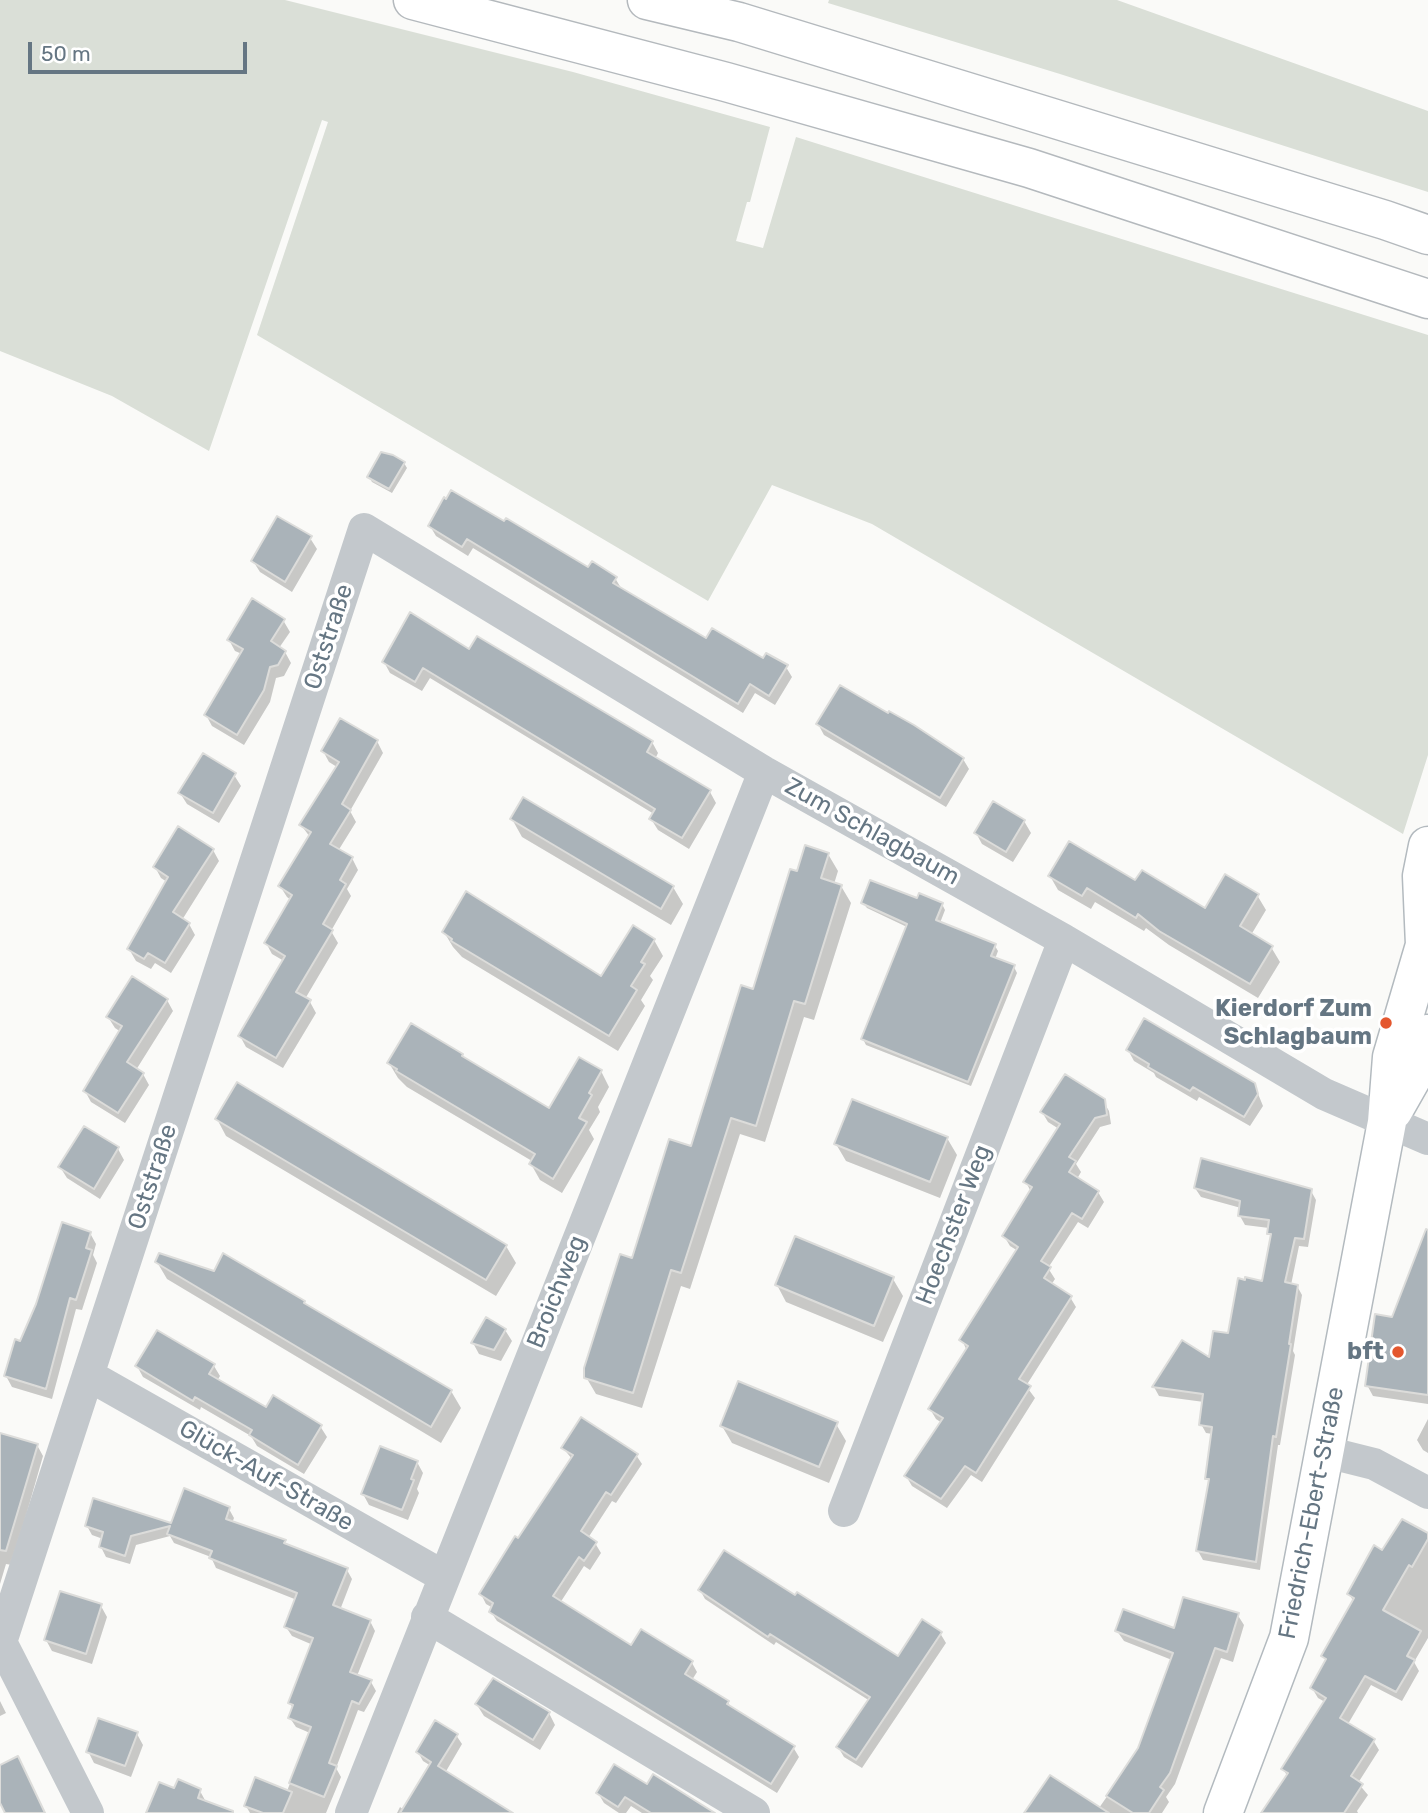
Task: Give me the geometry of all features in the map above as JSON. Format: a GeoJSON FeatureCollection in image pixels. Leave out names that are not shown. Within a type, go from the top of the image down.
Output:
{"type":"FeatureCollection","features":[{"type":"Feature","properties":{"kind":"main road"},"geometry":{"type":"LineString","coordinates":[[413,0],[726,82],[1029,168],[1428,299]]}},
{"type":"Feature","properties":{"kind":"main road"},"geometry":{"type":"LineString","coordinates":[[647,0],[739,22],[1428,235]]}},
{"type":"Feature","properties":{"kind":"main road","name":"Friedrich-Ebert-Straße"},"geometry":{"type":"LineString","coordinates":[[1223,1813],[1289,1639],[1387,1122],[1392,1057],[1425,946],[1422,876],[1428,846]]}},
{"type":"Feature","properties":{"kind":"main road","name":"Friedrich-Ebert-Straße"},"geometry":{"type":"LineString","coordinates":[[1387,1122],[1419,1066],[1428,1034]]}},
{"type":"Feature","properties":{"kind":"street","name":"Zum Schlagbaum"},"geometry":{"type":"LineString","coordinates":[[364,529],[764,772],[1064,940],[1324,1094],[1428,1139]]}},
{"type":"Feature","properties":{"kind":"street","name":"Oststraße"},"geometry":{"type":"LineString","coordinates":[[88,1813],[2,1642],[364,529]]}},
{"type":"Feature","properties":{"kind":"street","name":"Broichweg"},"geometry":{"type":"LineString","coordinates":[[351,1813],[764,772]]}},
{"type":"Feature","properties":{"kind":"street","name":"Hoechster Weg"},"geometry":{"type":"LineString","coordinates":[[845,1511],[1064,940]]}},
{"type":"Feature","properties":{"kind":"street","name":"Glück-Auf-Straße"},"geometry":{"type":"LineString","coordinates":[[88,1375],[443,1576]]}},
{"type":"Feature","properties":{"kind":"street"},"geometry":{"type":"LineString","coordinates":[[1326,1452],[1374,1464],[1428,1493]]}},
{"type":"Feature","properties":{"kind":"street"},"geometry":{"type":"LineString","coordinates":[[427,1617],[754,1813]]}},
{"type":"Feature","properties":{"kind":"shaded area"},"geometry":{"type":"Polygon","coordinates":[[[0,0],[285,0],[573,72],[770,127],[750,202],[747,202],[736,241],[763,248],[796,137],[1428,335],[1428,755],[1403,834],[872,524],[772,485],[708,601],[257,335],[328,122],[322,120],[209,451],[112,396],[0,351],[0,0]]]}},
{"type":"Feature","properties":{"kind":"shaded area"},"geometry":{"type":"Polygon","coordinates":[[[829,0],[1117,0],[1428,111],[1428,192],[828,3],[829,0]]]}},
{"type":"Feature","properties":{"kind":"building"},"geometry":{"type":"Polygon","coordinates":[[[381,452],[405,462],[389,489],[367,477],[381,452]]]}},
{"type":"Feature","properties":{"kind":"building"},"geometry":{"type":"Polygon","coordinates":[[[451,490],[504,521],[506,518],[588,567],[592,561],[617,577],[613,583],[706,638],[712,628],[763,658],[766,653],[788,665],[769,696],[750,684],[738,704],[467,539],[462,547],[428,526],[444,497],[446,499],[451,490]]]}},
{"type":"Feature","properties":{"kind":"building"},"geometry":{"type":"Polygon","coordinates":[[[277,516],[312,536],[285,582],[251,561],[277,516]]]}},
{"type":"Feature","properties":{"kind":"building"},"geometry":{"type":"Polygon","coordinates":[[[252,598],[285,619],[271,641],[286,651],[278,665],[270,667],[264,690],[237,735],[204,715],[243,649],[227,640],[252,598]]]}},
{"type":"Feature","properties":{"kind":"building"},"geometry":{"type":"Polygon","coordinates":[[[410,612],[469,649],[477,636],[653,741],[647,752],[711,790],[682,838],[649,819],[655,809],[423,668],[415,682],[382,662],[410,612]]]}},
{"type":"Feature","properties":{"kind":"building"},"geometry":{"type":"Polygon","coordinates":[[[840,685],[914,725],[964,758],[940,798],[816,724],[840,685]]]}},
{"type":"Feature","properties":{"kind":"building"},"geometry":{"type":"Polygon","coordinates":[[[340,718],[378,740],[342,804],[351,810],[330,844],[353,857],[340,880],[346,884],[323,924],[333,930],[296,992],[311,1000],[276,1058],[238,1036],[285,956],[264,943],[292,895],[278,886],[311,832],[299,825],[339,762],[321,751],[340,718]]]}},
{"type":"Feature","properties":{"kind":"building"},"geometry":{"type":"Polygon","coordinates":[[[203,753],[236,773],[213,813],[178,793],[203,753]]]}},
{"type":"Feature","properties":{"kind":"building"},"geometry":{"type":"Polygon","coordinates":[[[523,797],[674,886],[661,909],[510,819],[523,797]]]}},
{"type":"Feature","properties":{"kind":"building"},"geometry":{"type":"Polygon","coordinates":[[[993,801],[1025,820],[1006,852],[974,833],[993,801]]]}},
{"type":"Feature","properties":{"kind":"building"},"geometry":{"type":"Polygon","coordinates":[[[178,826],[214,849],[173,912],[190,923],[165,963],[148,953],[144,959],[127,949],[168,877],[153,867],[178,826]]]}},
{"type":"Feature","properties":{"kind":"building"},"geometry":{"type":"Polygon","coordinates":[[[1069,841],[1135,880],[1142,870],[1205,908],[1225,874],[1259,894],[1240,926],[1273,946],[1250,984],[1159,931],[1138,914],[1136,918],[1087,888],[1082,896],[1048,876],[1069,841]]]}},
{"type":"Feature","properties":{"kind":"building"},"geometry":{"type":"Polygon","coordinates":[[[805,845],[829,853],[821,878],[842,885],[805,1004],[794,1001],[756,1126],[731,1118],[681,1273],[671,1270],[633,1393],[584,1378],[584,1368],[620,1254],[632,1258],[669,1139],[691,1146],[741,985],[753,989],[790,869],[797,871],[805,845]]]}},
{"type":"Feature","properties":{"kind":"building"},"geometry":{"type":"Polygon","coordinates":[[[870,880],[917,898],[919,893],[943,903],[936,920],[996,944],[991,956],[1015,965],[968,1082],[861,1039],[907,924],[861,903],[870,880]]]}},
{"type":"Feature","properties":{"kind":"building"},"geometry":{"type":"Polygon","coordinates":[[[466,891],[601,976],[633,925],[655,939],[641,962],[645,964],[631,986],[637,990],[609,1036],[451,941],[452,939],[442,932],[466,891]]]}},
{"type":"Feature","properties":{"kind":"building"},"geometry":{"type":"Polygon","coordinates":[[[132,976],[168,999],[127,1062],[144,1073],[118,1113],[83,1091],[122,1026],[106,1017],[132,976]]]}},
{"type":"Feature","properties":{"kind":"building"},"geometry":{"type":"Polygon","coordinates":[[[1144,1018],[1255,1083],[1258,1094],[1244,1117],[1193,1087],[1190,1091],[1148,1067],[1149,1064],[1126,1050],[1144,1018]]]}},
{"type":"Feature","properties":{"kind":"building"},"geometry":{"type":"Polygon","coordinates":[[[411,1023],[549,1108],[579,1057],[602,1070],[579,1118],[587,1122],[553,1179],[529,1164],[535,1154],[396,1071],[397,1069],[387,1063],[411,1023]]]}},
{"type":"Feature","properties":{"kind":"building"},"geometry":{"type":"Polygon","coordinates":[[[1065,1074],[1105,1099],[1107,1115],[1095,1118],[1069,1157],[1076,1161],[1069,1172],[1099,1191],[1082,1219],[1072,1213],[1041,1261],[1051,1267],[1044,1278],[1072,1296],[1019,1379],[1031,1386],[976,1473],[965,1466],[941,1499],[904,1476],[943,1418],[928,1409],[968,1346],[959,1340],[1018,1247],[1002,1236],[1032,1187],[1023,1182],[1060,1124],[1040,1112],[1065,1074]]]}},
{"type":"Feature","properties":{"kind":"building"},"geometry":{"type":"Polygon","coordinates":[[[237,1082],[507,1245],[486,1280],[215,1119],[237,1082]]]}},
{"type":"Feature","properties":{"kind":"building"},"geometry":{"type":"Polygon","coordinates":[[[852,1099],[948,1137],[930,1182],[834,1144],[852,1099]]]}},
{"type":"Feature","properties":{"kind":"building"},"geometry":{"type":"Polygon","coordinates":[[[84,1126],[119,1147],[94,1189],[58,1167],[84,1126]]]}},
{"type":"Feature","properties":{"kind":"building"},"geometry":{"type":"Polygon","coordinates":[[[1201,1158],[1312,1189],[1304,1239],[1295,1238],[1285,1282],[1298,1285],[1256,1562],[1196,1551],[1209,1479],[1205,1479],[1212,1427],[1199,1425],[1203,1394],[1152,1387],[1182,1340],[1209,1357],[1213,1331],[1228,1333],[1238,1278],[1262,1281],[1271,1234],[1267,1234],[1269,1220],[1238,1216],[1240,1201],[1194,1188],[1201,1158]]]}},
{"type":"Feature","properties":{"kind":"building"},"geometry":{"type":"Polygon","coordinates":[[[62,1222],[91,1232],[86,1248],[92,1250],[76,1300],[70,1298],[46,1389],[4,1376],[15,1339],[20,1341],[36,1304],[62,1222]]]}},
{"type":"Feature","properties":{"kind":"building"},"geometry":{"type":"Polygon","coordinates":[[[1426,1229],[1428,1395],[1365,1386],[1375,1314],[1392,1317],[1426,1229]]]}},
{"type":"Feature","properties":{"kind":"building"},"geometry":{"type":"Polygon","coordinates":[[[795,1236],[894,1277],[874,1326],[775,1285],[795,1236]]]}},
{"type":"Feature","properties":{"kind":"building"},"geometry":{"type":"Polygon","coordinates":[[[159,1253],[214,1271],[223,1253],[452,1390],[431,1427],[155,1262],[159,1253]]]}},
{"type":"Feature","properties":{"kind":"building"},"geometry":{"type":"Polygon","coordinates":[[[486,1317],[506,1329],[494,1350],[471,1343],[486,1317]]]}},
{"type":"Feature","properties":{"kind":"building"},"geometry":{"type":"Polygon","coordinates":[[[157,1330],[215,1364],[209,1374],[266,1407],[273,1395],[322,1425],[298,1465],[249,1435],[252,1430],[195,1397],[193,1401],[135,1366],[157,1330]]]}},
{"type":"Feature","properties":{"kind":"building"},"geometry":{"type":"Polygon","coordinates":[[[738,1381],[838,1422],[819,1467],[720,1426],[738,1381]]]}},
{"type":"Feature","properties":{"kind":"building"},"geometry":{"type":"Polygon","coordinates":[[[581,1417],[638,1454],[611,1495],[606,1492],[581,1531],[597,1542],[584,1561],[579,1557],[553,1596],[631,1645],[641,1629],[693,1661],[685,1674],[795,1746],[771,1784],[489,1612],[493,1603],[479,1594],[515,1536],[518,1538],[573,1455],[561,1448],[581,1417]]]}},
{"type":"Feature","properties":{"kind":"building"},"geometry":{"type":"Polygon","coordinates":[[[0,1433],[38,1444],[6,1551],[0,1550],[0,1433]]]}},
{"type":"Feature","properties":{"kind":"building"},"geometry":{"type":"Polygon","coordinates":[[[380,1446],[418,1461],[402,1510],[361,1494],[380,1446]]]}},
{"type":"Feature","properties":{"kind":"building"},"geometry":{"type":"Polygon","coordinates":[[[184,1488],[230,1507],[226,1519],[286,1540],[284,1543],[348,1568],[333,1605],[371,1620],[350,1672],[372,1680],[359,1704],[352,1701],[329,1763],[337,1766],[324,1797],[289,1783],[311,1727],[288,1718],[293,1705],[288,1703],[313,1638],[284,1627],[297,1593],[209,1558],[212,1551],[167,1534],[170,1526],[131,1536],[125,1556],[99,1547],[103,1532],[85,1526],[93,1498],[171,1523],[184,1488]]]}},
{"type":"Feature","properties":{"kind":"building"},"geometry":{"type":"Polygon","coordinates":[[[1402,1519],[1428,1533],[1428,1539],[1412,1567],[1409,1565],[1383,1610],[1421,1631],[1407,1656],[1415,1660],[1396,1692],[1365,1676],[1340,1718],[1375,1739],[1351,1776],[1363,1784],[1344,1813],[1261,1813],[1288,1773],[1281,1769],[1326,1698],[1310,1688],[1326,1659],[1321,1656],[1354,1598],[1347,1594],[1374,1545],[1382,1550],[1402,1519]]]}},
{"type":"Feature","properties":{"kind":"building"},"geometry":{"type":"Polygon","coordinates":[[[724,1550],[795,1595],[797,1592],[898,1656],[922,1619],[942,1632],[856,1760],[836,1747],[870,1697],[770,1634],[768,1637],[698,1590],[724,1550]]]}},
{"type":"Feature","properties":{"kind":"building"},"geometry":{"type":"Polygon","coordinates":[[[60,1591],[102,1604],[86,1654],[44,1640],[60,1591]]]}},
{"type":"Feature","properties":{"kind":"building"},"geometry":{"type":"Polygon","coordinates":[[[1183,1597],[1239,1613],[1227,1652],[1215,1648],[1170,1773],[1160,1787],[1164,1790],[1149,1813],[1133,1813],[1106,1796],[1138,1748],[1173,1653],[1115,1631],[1123,1609],[1174,1628],[1183,1597]]]}},
{"type":"Feature","properties":{"kind":"building"},"geometry":{"type":"Polygon","coordinates":[[[493,1678],[550,1712],[533,1740],[475,1704],[493,1678]]]}},
{"type":"Feature","properties":{"kind":"building"},"geometry":{"type":"Polygon","coordinates":[[[98,1718],[138,1732],[125,1766],[86,1752],[98,1718]]]}},
{"type":"Feature","properties":{"kind":"building"},"geometry":{"type":"Polygon","coordinates":[[[435,1720],[458,1734],[438,1766],[513,1813],[400,1813],[431,1762],[416,1752],[435,1720]]]}},
{"type":"Feature","properties":{"kind":"building"},"geometry":{"type":"Polygon","coordinates":[[[18,1756],[45,1813],[5,1813],[0,1803],[0,1765],[18,1756]]]}},
{"type":"Feature","properties":{"kind":"building"},"geometry":{"type":"Polygon","coordinates":[[[614,1764],[647,1784],[653,1774],[715,1813],[651,1813],[625,1797],[618,1807],[596,1793],[614,1764]]]}},
{"type":"Feature","properties":{"kind":"building"},"geometry":{"type":"Polygon","coordinates":[[[1050,1775],[1109,1813],[1024,1813],[1050,1775]]]}},
{"type":"Feature","properties":{"kind":"building"},"geometry":{"type":"Polygon","coordinates":[[[255,1777],[292,1792],[283,1813],[263,1813],[244,1806],[255,1777]]]}},
{"type":"Feature","properties":{"kind":"building"},"geometry":{"type":"Polygon","coordinates":[[[178,1779],[201,1789],[198,1798],[233,1813],[146,1813],[159,1782],[174,1788],[178,1779]]]}},
{"type":"Feature","properties":{"kind":"place","name":"Kierdorf Zum Schlagbaum"},"geometry":{"type":"Point","coordinates":[1386,1023]}},
{"type":"Feature","properties":{"kind":"place","name":"bft"},"geometry":{"type":"Point","coordinates":[1398,1352]}}]}
